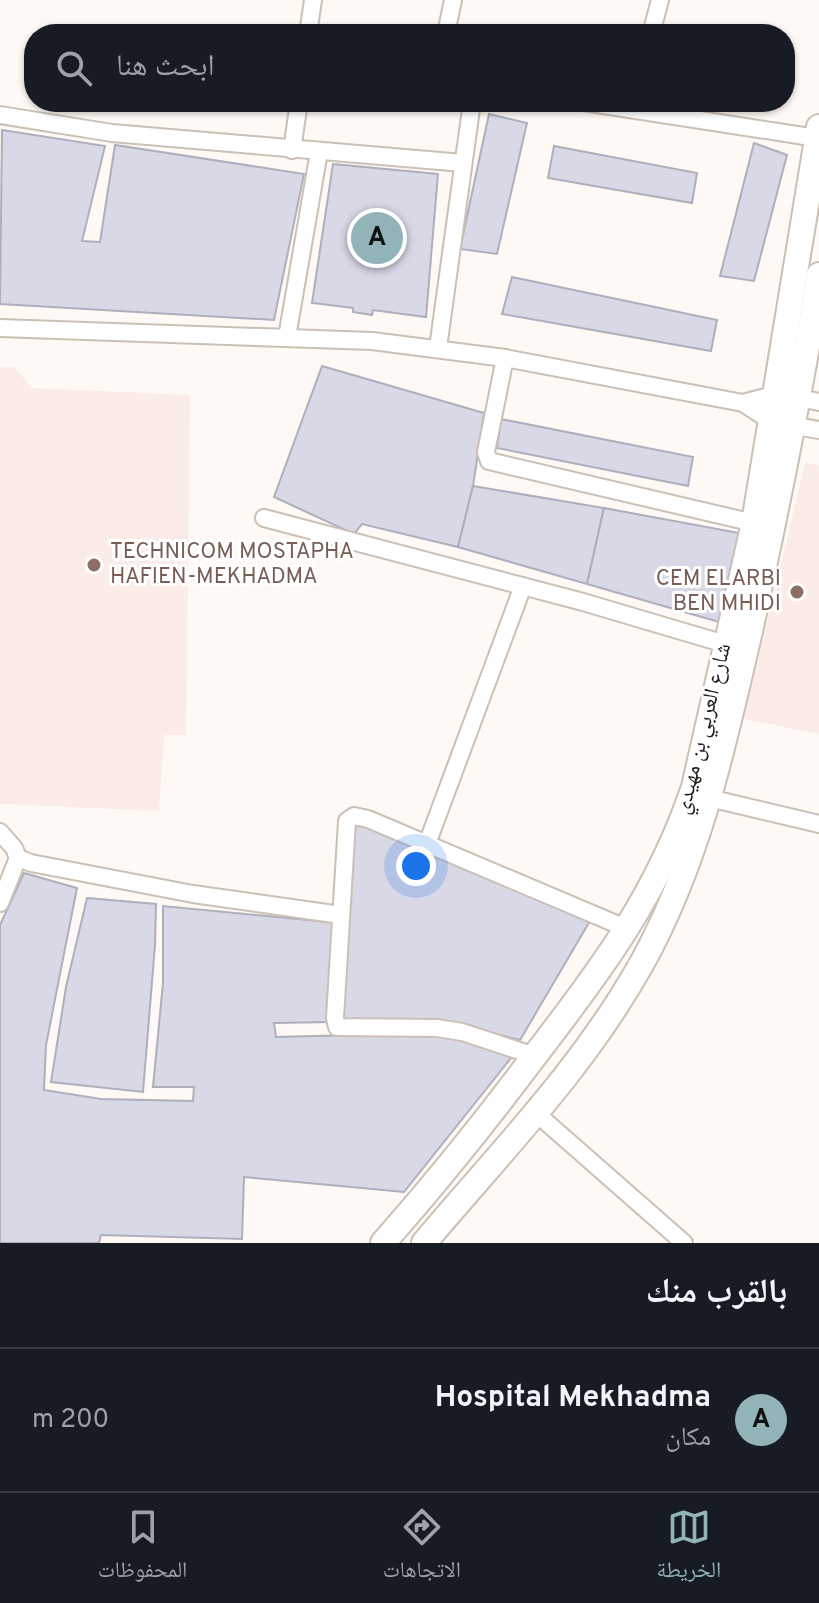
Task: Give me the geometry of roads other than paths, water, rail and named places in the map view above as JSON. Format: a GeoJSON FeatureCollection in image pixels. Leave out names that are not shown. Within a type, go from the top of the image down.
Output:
{"type":"FeatureCollection","features":[{"type":"Feature","properties":{"kind":"main road","name":"شارع العربي بن مهيدي"},"geometry":{"type":"LineString","coordinates":[[383,1243],[441,1177],[605,965],[670,853],[682,824],[694,787],[754,523],[783,424],[799,398],[818,132]]}},
{"type":"Feature","properties":{"kind":"main road"},"geometry":{"type":"LineString","coordinates":[[799,398],[819,275]]}},
{"type":"Feature","properties":{"kind":"main road"},"geometry":{"type":"LineString","coordinates":[[424,1243],[575,1068],[641,964],[663,922],[704,819],[736,694],[783,424]]}},
{"type":"Feature","properties":{"kind":"street"},"geometry":{"type":"LineString","coordinates":[[309,24],[313,0]]}},
{"type":"Feature","properties":{"kind":"street"},"geometry":{"type":"LineString","coordinates":[[448,24],[453,0]]}},
{"type":"Feature","properties":{"kind":"street"},"geometry":{"type":"LineString","coordinates":[[654,24],[660,0]]}},
{"type":"Feature","properties":{"kind":"street"},"geometry":{"type":"LineString","coordinates":[[292,150],[298,112]]}},
{"type":"Feature","properties":{"kind":"street"},"geometry":{"type":"LineString","coordinates":[[438,348],[471,112]]}},
{"type":"Feature","properties":{"kind":"street"},"geometry":{"type":"LineString","coordinates":[[675,112],[818,132]]}},
{"type":"Feature","properties":{"kind":"street"},"geometry":{"type":"LineString","coordinates":[[0,115],[112,133],[463,163]]}},
{"type":"Feature","properties":{"kind":"street"},"geometry":{"type":"LineString","coordinates":[[287,337],[319,152]]}},
{"type":"Feature","properties":{"kind":"street"},"geometry":{"type":"LineString","coordinates":[[0,328],[372,341],[505,358],[743,403],[799,398]]}},
{"type":"Feature","properties":{"kind":"street"},"geometry":{"type":"LineString","coordinates":[[505,358],[486,452],[489,461],[754,523]]}},
{"type":"Feature","properties":{"kind":"street"},"geometry":{"type":"LineString","coordinates":[[743,403],[783,424],[819,430]]}},
{"type":"Feature","properties":{"kind":"street"},"geometry":{"type":"LineString","coordinates":[[264,518],[523,586],[725,644]]}},
{"type":"Feature","properties":{"kind":"street"},"geometry":{"type":"LineString","coordinates":[[427,844],[523,586]]}},
{"type":"Feature","properties":{"kind":"street"},"geometry":{"type":"LineString","coordinates":[[709,798],[819,824]]}},
{"type":"Feature","properties":{"kind":"street"},"geometry":{"type":"LineString","coordinates":[[535,1056],[462,1032],[437,1028],[340,1029],[335,1018],[346,824],[350,817],[368,819],[628,929]]}},
{"type":"Feature","properties":{"kind":"street"},"geometry":{"type":"LineString","coordinates":[[0,832],[14,848],[18,858],[0,903]]}},
{"type":"Feature","properties":{"kind":"street"},"geometry":{"type":"LineString","coordinates":[[18,858],[193,894],[341,915]]}},
{"type":"Feature","properties":{"kind":"street"},"geometry":{"type":"LineString","coordinates":[[537,1114],[684,1243]]}},
{"type":"Feature","properties":{"kind":"place","name":"Hospital Mekhadma"},"geometry":{"type":"Point","coordinates":[377,238]}},
{"type":"Feature","properties":{"kind":"place","name":"TECHNICOM MOSTAPHA HAFIEN-MEKHADMA"},"geometry":{"type":"Point","coordinates":[94,565]}},
{"type":"Feature","properties":{"kind":"place","name":"CEM ELARBI BEN MHIDI"},"geometry":{"type":"Point","coordinates":[797,592]}}]}
